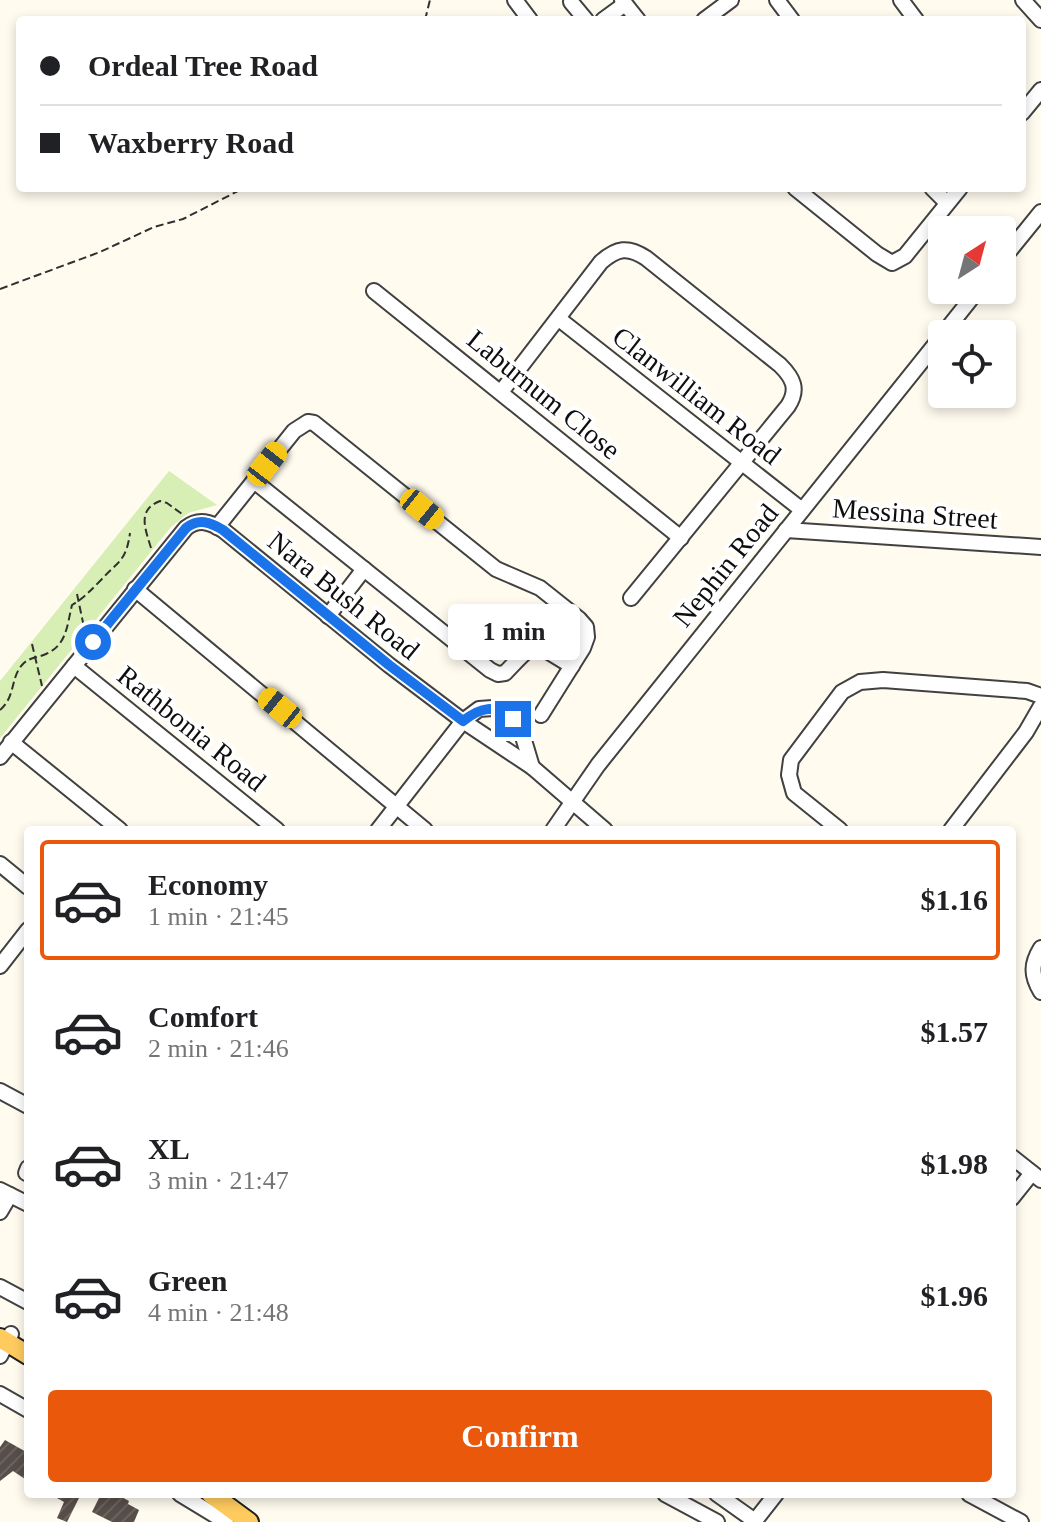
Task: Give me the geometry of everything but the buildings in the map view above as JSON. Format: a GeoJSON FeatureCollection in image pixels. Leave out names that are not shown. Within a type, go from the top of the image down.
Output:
{"type":"FeatureCollection","features":[{"type":"Feature","properties":{"kind":"main road"},"geometry":{"type":"LineString","coordinates":[[4,1339],[24,1342]]}},
{"type":"Feature","properties":{"kind":"main road"},"geometry":{"type":"LineString","coordinates":[[4,1339],[24,1352]]}},
{"type":"Feature","properties":{"kind":"main road"},"geometry":{"type":"LineString","coordinates":[[216,1498],[249,1522]]}},
{"type":"Feature","properties":{"kind":"main road"},"geometry":{"type":"LineString","coordinates":[[233,1498],[264,1522]]}},
{"type":"Feature","properties":{"kind":"street"},"geometry":{"type":"LineString","coordinates":[[709,16],[731,0]]}},
{"type":"Feature","properties":{"kind":"street"},"geometry":{"type":"LineString","coordinates":[[1023,0],[1041,20]]}},
{"type":"Feature","properties":{"kind":"street"},"geometry":{"type":"LineString","coordinates":[[607,16],[623,2]]}},
{"type":"Feature","properties":{"kind":"street"},"geometry":{"type":"LineString","coordinates":[[1026,108],[1041,90]]}},
{"type":"Feature","properties":{"kind":"street"},"geometry":{"type":"LineString","coordinates":[[800,192],[892,263],[905,256],[957,192]]}},
{"type":"Feature","properties":{"kind":"street"},"geometry":{"type":"LineString","coordinates":[[936,192],[947,203]]}},
{"type":"Feature","properties":{"kind":"street"},"geometry":{"type":"LineString","coordinates":[[1016,243],[1041,212]]}},
{"type":"Feature","properties":{"kind":"street"},"geometry":{"type":"LineString","coordinates":[[501,392],[601,262],[617,251],[627,249],[637,252],[780,365],[792,380],[793,399],[631,598]]}},
{"type":"Feature","properties":{"kind":"street","name":"Laburnum Close"},"geometry":{"type":"LineString","coordinates":[[374,291],[681,538]]}},
{"type":"Feature","properties":{"kind":"street","name":"Nephin Road"},"geometry":{"type":"LineString","coordinates":[[955,320],[967,304]]}},
{"type":"Feature","properties":{"kind":"street","name":"Clanwilliam Road"},"geometry":{"type":"LineString","coordinates":[[559,319],[802,510]]}},
{"type":"Feature","properties":{"kind":"street","name":"Nephin Road"},"geometry":{"type":"LineString","coordinates":[[556,826],[598,765],[928,354]]}},
{"type":"Feature","properties":{"kind":"street"},"geometry":{"type":"LineString","coordinates":[[217,527],[300,425],[308,422],[324,428],[496,569],[540,588],[586,627],[587,637],[541,715]]}},
{"type":"Feature","properties":{"kind":"street"},"geometry":{"type":"LineString","coordinates":[[254,481],[498,674],[505,673],[533,646],[572,666]]}},
{"type":"Feature","properties":{"kind":"street","name":"Nara Bush Road"},"geometry":{"type":"LineString","coordinates":[[194,523],[206,521],[217,527],[463,721],[532,767],[600,826]]}},
{"type":"Feature","properties":{"kind":"street"},"geometry":{"type":"LineString","coordinates":[[0,757],[135,589],[194,523]]}},
{"type":"Feature","properties":{"kind":"street","name":"Messina Street"},"geometry":{"type":"LineString","coordinates":[[786,530],[1041,547]]}},
{"type":"Feature","properties":{"kind":"street"},"geometry":{"type":"LineString","coordinates":[[328,616],[364,569]]}},
{"type":"Feature","properties":{"kind":"street"},"geometry":{"type":"LineString","coordinates":[[135,589],[421,826]]}},
{"type":"Feature","properties":{"kind":"street","name":"Rathbonia Road"},"geometry":{"type":"LineString","coordinates":[[74,666],[272,826]]}},
{"type":"Feature","properties":{"kind":"street"},"geometry":{"type":"LineString","coordinates":[[835,826],[794,793],[789,768],[793,753],[847,689],[860,682],[883,680],[1027,691],[1041,696]]}},
{"type":"Feature","properties":{"kind":"street"},"geometry":{"type":"LineString","coordinates":[[954,826],[1026,732],[1041,706]]}},
{"type":"Feature","properties":{"kind":"street"},"geometry":{"type":"LineString","coordinates":[[381,826],[463,721],[479,709],[493,708],[504,712],[521,730],[532,767]]}},
{"type":"Feature","properties":{"kind":"street"},"geometry":{"type":"LineString","coordinates":[[11,742],[115,826]]}},
{"type":"Feature","properties":{"kind":"street"},"geometry":{"type":"LineString","coordinates":[[0,864],[24,884]]}},
{"type":"Feature","properties":{"kind":"street"},"geometry":{"type":"LineString","coordinates":[[0,966],[24,935]]}},
{"type":"Feature","properties":{"kind":"street"},"geometry":{"type":"LineString","coordinates":[[1041,948],[1033,974],[1041,992]]}},
{"type":"Feature","properties":{"kind":"street"},"geometry":{"type":"LineString","coordinates":[[0,1091],[24,1104]]}},
{"type":"Feature","properties":{"kind":"street"},"geometry":{"type":"LineString","coordinates":[[1016,1160],[1037,1176],[1016,1194]]}},
{"type":"Feature","properties":{"kind":"street"},"geometry":{"type":"LineString","coordinates":[[0,1212],[5,1192],[24,1202]]}},
{"type":"Feature","properties":{"kind":"street"},"geometry":{"type":"LineString","coordinates":[[0,1287],[24,1300]]}},
{"type":"Feature","properties":{"kind":"street"},"geometry":{"type":"LineString","coordinates":[[0,1394],[24,1408]]}},
{"type":"Feature","properties":{"kind":"street"},"geometry":{"type":"LineString","coordinates":[[185,1498],[226,1522]]}},
{"type":"Feature","properties":{"kind":"street"},"geometry":{"type":"LineString","coordinates":[[672,1498],[717,1522]]}},
{"type":"Feature","properties":{"kind":"street"},"geometry":{"type":"LineString","coordinates":[[722,1498],[754,1522],[773,1498]]}},
{"type":"Feature","properties":{"kind":"street"},"geometry":{"type":"LineString","coordinates":[[976,1498],[1021,1522]]}},
{"type":"Feature","properties":{"kind":"path"},"geometry":{"type":"LineString","coordinates":[[0,289],[100,252],[154,227],[183,219],[236,192]]}},
{"type":"Feature","properties":{"kind":"path"},"geometry":{"type":"LineString","coordinates":[[156,564],[144,525],[146,510],[160,501],[194,523]]}},
{"type":"Feature","properties":{"kind":"path"},"geometry":{"type":"LineString","coordinates":[[0,710],[12,695],[18,671],[30,658],[56,648],[65,637],[72,605],[116,568],[124,556],[130,533]]}},
{"type":"Feature","properties":{"kind":"path"},"geometry":{"type":"LineString","coordinates":[[77,594],[83,626],[93,642]]}},
{"type":"Feature","properties":{"kind":"path"},"geometry":{"type":"LineString","coordinates":[[32,644],[38,679],[47,698]]}},
{"type":"Feature","properties":{"kind":"green space"},"geometry":{"type":"Polygon","coordinates":[[[169,471],[217,505],[188,513],[171,527],[0,738],[0,681],[169,471]]]}},
{"type":"Feature","properties":{"kind":"route"},"geometry":{"type":"LineString","coordinates":[[93,642],[186,528],[197,521],[206,521],[223,530],[463,721],[479,709],[493,708],[513,719]]}}]}
